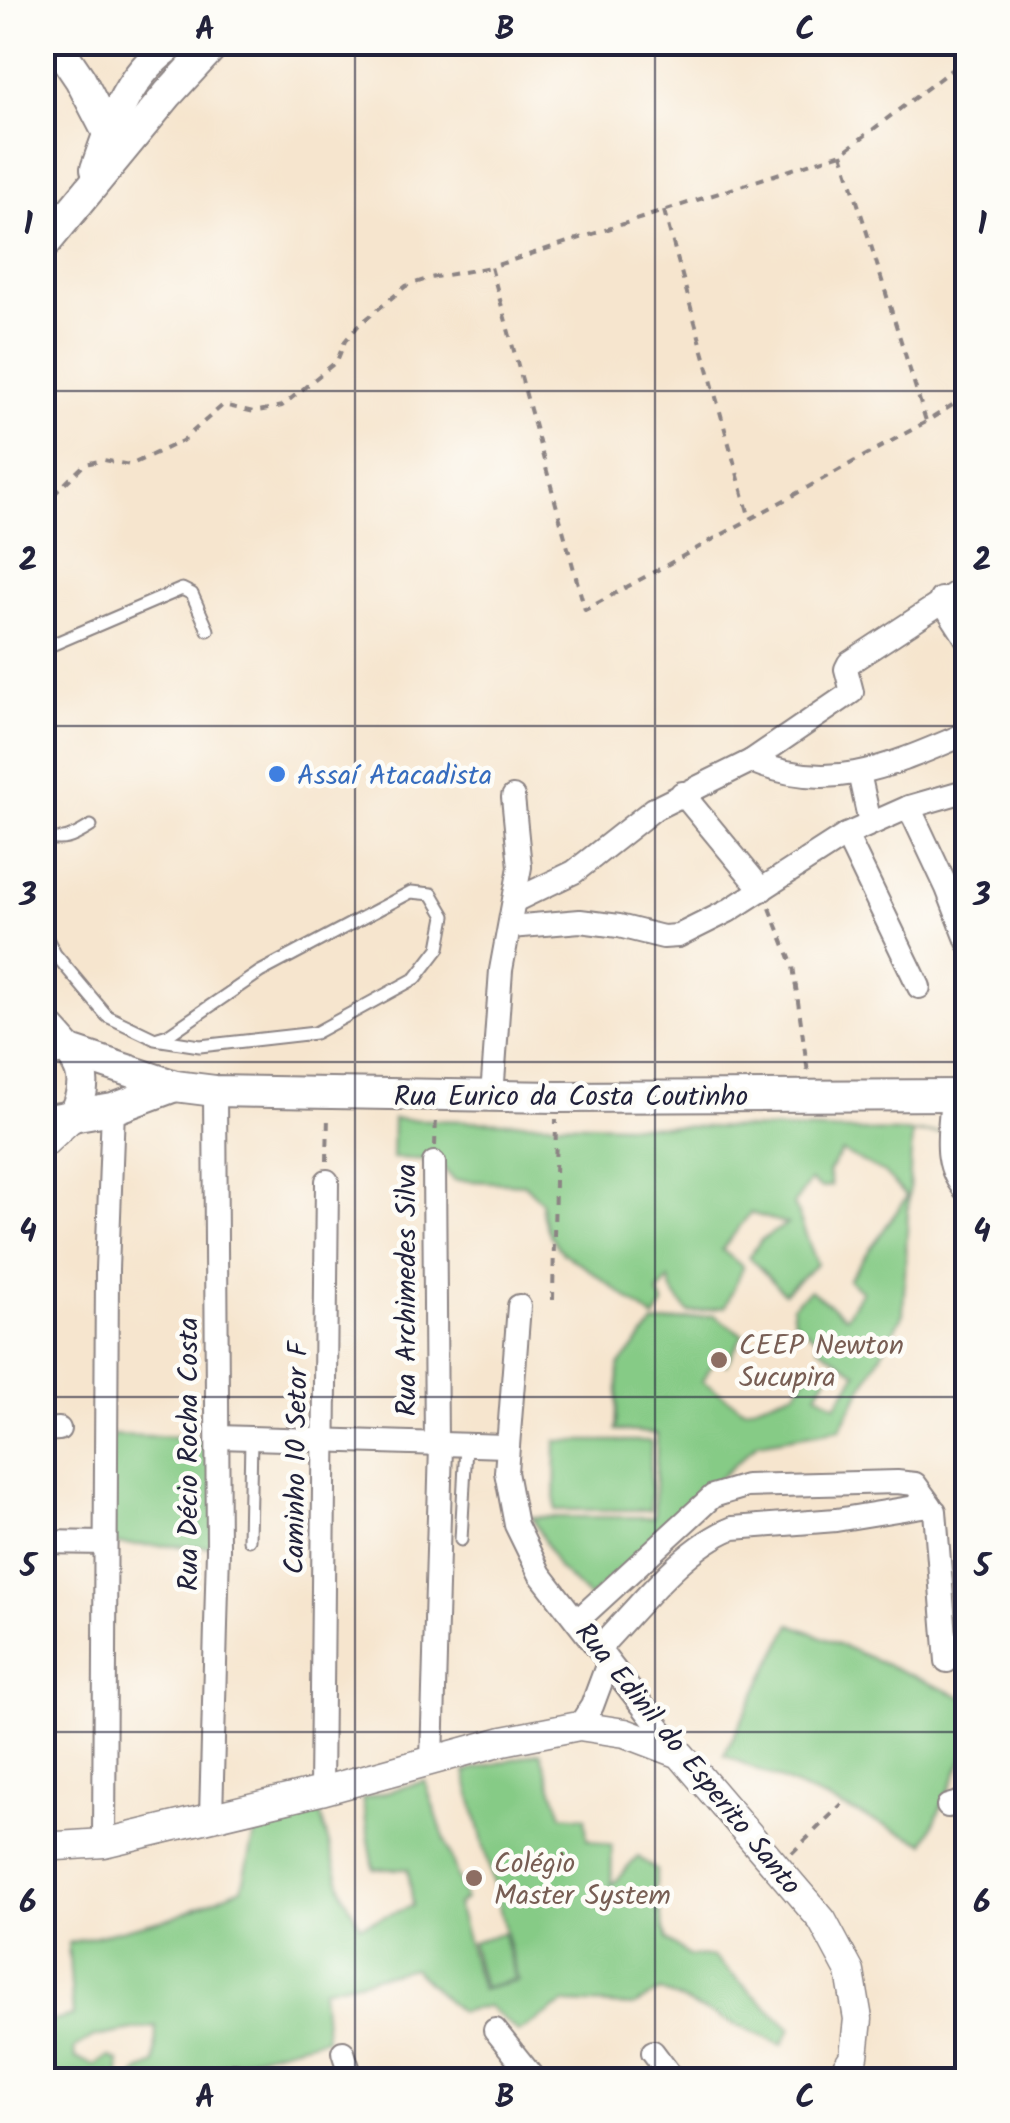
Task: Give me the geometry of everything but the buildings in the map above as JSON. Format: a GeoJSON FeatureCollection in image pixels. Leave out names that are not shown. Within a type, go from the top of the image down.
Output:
{"type":"FeatureCollection","features":[{"type":"Feature","properties":{"kind":"main road"},"geometry":{"type":"LineString","coordinates":[[55,42],[117,139]]}},
{"type":"Feature","properties":{"kind":"main road"},"geometry":{"type":"LineString","coordinates":[[117,139],[118,105],[159,53],[176,42]]}},
{"type":"Feature","properties":{"kind":"main road"},"geometry":{"type":"LineString","coordinates":[[42,247],[88,191],[117,139],[216,42]]}},
{"type":"Feature","properties":{"kind":"main road"},"geometry":{"type":"LineString","coordinates":[[42,1020],[56,1048],[82,1067],[81,1101],[57,1119]]}},
{"type":"Feature","properties":{"kind":"main road","name":"Rua Eurico da Costa Coutinho"},"geometry":{"type":"LineString","coordinates":[[56,1048],[175,1086],[216,1091],[557,1097],[960,1095]]}},
{"type":"Feature","properties":{"kind":"main road","name":"Rua Eurico da Costa Coutinho"},"geometry":{"type":"LineString","coordinates":[[57,1119],[113,1109],[175,1086]]}},
{"type":"Feature","properties":{"kind":"street"},"geometry":{"type":"LineString","coordinates":[[514,900],[574,872],[654,809],[751,760],[852,692],[846,671],[848,663],[968,585]]}},
{"type":"Feature","properties":{"kind":"street"},"geometry":{"type":"LineString","coordinates":[[941,599],[965,633]]}},
{"type":"Feature","properties":{"kind":"street"},"geometry":{"type":"LineString","coordinates":[[751,760],[794,776],[859,773],[909,758],[968,732]]}},
{"type":"Feature","properties":{"kind":"street"},"geometry":{"type":"LineString","coordinates":[[859,773],[870,823]]}},
{"type":"Feature","properties":{"kind":"street"},"geometry":{"type":"LineString","coordinates":[[510,927],[580,921],[663,937],[678,936],[762,890],[846,835],[909,807],[968,790]]}},
{"type":"Feature","properties":{"kind":"street"},"geometry":{"type":"LineString","coordinates":[[682,794],[762,890]]}},
{"type":"Feature","properties":{"kind":"street"},"geometry":{"type":"LineString","coordinates":[[492,1096],[501,970],[521,851],[513,797]]}},
{"type":"Feature","properties":{"kind":"street"},"geometry":{"type":"LineString","coordinates":[[909,807],[968,942]]}},
{"type":"Feature","properties":{"kind":"street"},"geometry":{"type":"LineString","coordinates":[[846,835],[919,987]]}},
{"type":"Feature","properties":{"kind":"street","name":"Rua Décio Rocha Costa"},"geometry":{"type":"LineString","coordinates":[[211,1817],[218,1436],[216,1091]]}},
{"type":"Feature","properties":{"kind":"street"},"geometry":{"type":"LineString","coordinates":[[960,1095],[948,1162],[952,1175],[968,1192]]}},
{"type":"Feature","properties":{"kind":"street"},"geometry":{"type":"LineString","coordinates":[[104,1843],[107,1269],[113,1109]]}},
{"type":"Feature","properties":{"kind":"street"},"geometry":{"type":"LineString","coordinates":[[42,1145],[57,1119]]}},
{"type":"Feature","properties":{"kind":"street","name":"Rua Archimedes Silva"},"geometry":{"type":"LineString","coordinates":[[432,1760],[438,1446],[434,1163]]}},
{"type":"Feature","properties":{"kind":"street","name":"Caminho 10 Setor F"},"geometry":{"type":"LineString","coordinates":[[322,1791],[327,1180]]}},
{"type":"Feature","properties":{"kind":"street","name":"Rua Edinil do Esperito Santo"},"geometry":{"type":"LineString","coordinates":[[518,1306],[506,1446],[506,1472],[516,1525],[540,1574],[576,1621],[680,1754],[822,1920],[850,1972],[858,2019],[854,2056],[846,2078]]}},
{"type":"Feature","properties":{"kind":"street","name":"Rua Archimedes Silva"},"geometry":{"type":"LineString","coordinates":[[218,1436],[438,1446]]}},
{"type":"Feature","properties":{"kind":"street"},"geometry":{"type":"LineString","coordinates":[[438,1446],[506,1446]]}},
{"type":"Feature","properties":{"kind":"street"},"geometry":{"type":"LineString","coordinates":[[576,1621],[714,1496],[746,1486],[897,1482],[915,1484],[935,1510],[947,1661]]}},
{"type":"Feature","properties":{"kind":"street"},"geometry":{"type":"LineString","coordinates":[[579,1726],[592,1706],[604,1656],[694,1550],[718,1534],[766,1523],[836,1520],[931,1506]]}},
{"type":"Feature","properties":{"kind":"street"},"geometry":{"type":"LineString","coordinates":[[42,1542],[105,1543]]}},
{"type":"Feature","properties":{"kind":"street"},"geometry":{"type":"LineString","coordinates":[[42,1848],[104,1843],[579,1726],[625,1733],[680,1754]]}},
{"type":"Feature","properties":{"kind":"street"},"geometry":{"type":"LineString","coordinates":[[496,2030],[535,2080]]}},
{"type":"Feature","properties":{"kind":"street"},"geometry":{"type":"LineString","coordinates":[[344,2052],[352,2080]]}},
{"type":"Feature","properties":{"kind":"street"},"geometry":{"type":"LineString","coordinates":[[653,2052],[674,2080]]}},
{"type":"Feature","properties":{"kind":"lane"},"geometry":{"type":"LineString","coordinates":[[42,649],[182,589],[192,594],[208,630]]}},
{"type":"Feature","properties":{"kind":"lane"},"geometry":{"type":"LineString","coordinates":[[42,835],[57,842],[91,826]]}},
{"type":"Feature","properties":{"kind":"lane"},"geometry":{"type":"LineString","coordinates":[[42,929],[54,954],[107,1016],[156,1039],[200,1046],[315,1033],[416,978],[439,948],[445,916],[432,894],[411,892],[260,972],[156,1039]]}},
{"type":"Feature","properties":{"kind":"lane"},"geometry":{"type":"LineString","coordinates":[[249,1540],[250,1438]]}},
{"type":"Feature","properties":{"kind":"lane"},"geometry":{"type":"LineString","coordinates":[[461,1540],[466,1446]]}},
{"type":"Feature","properties":{"kind":"path"},"geometry":{"type":"LineString","coordinates":[[42,506],[84,464],[104,460],[130,465],[182,441],[223,405],[254,412],[282,406],[338,360],[345,341],[358,326],[406,286],[492,268],[842,153],[968,57]]}},
{"type":"Feature","properties":{"kind":"path"},"geometry":{"type":"LineString","coordinates":[[842,153],[926,422]]}},
{"type":"Feature","properties":{"kind":"path"},"geometry":{"type":"LineString","coordinates":[[664,211],[750,519]]}},
{"type":"Feature","properties":{"kind":"path"},"geometry":{"type":"LineString","coordinates":[[492,268],[586,610],[968,395]]}},
{"type":"Feature","properties":{"kind":"path"},"geometry":{"type":"LineString","coordinates":[[762,890],[793,966],[812,1094]]}},
{"type":"Feature","properties":{"kind":"path","name":"Rua Archimedes Silva"},"geometry":{"type":"LineString","coordinates":[[434,1163],[436,1096]]}},
{"type":"Feature","properties":{"kind":"path"},"geometry":{"type":"LineString","coordinates":[[553,1300],[557,1097]]}},
{"type":"Feature","properties":{"kind":"path"},"geometry":{"type":"LineString","coordinates":[[327,1180],[328,1126]]}},
{"type":"Feature","properties":{"kind":"path"},"geometry":{"type":"LineString","coordinates":[[778,1866],[842,1804]]}},
{"type":"Feature","properties":{"kind":"green space"},"geometry":{"type":"Polygon","coordinates":[[[393,1119],[942,1133],[912,1133],[903,1314],[840,1429],[758,1443],[589,1598],[558,1568],[532,1517],[654,1517],[657,1434],[616,1430],[619,1366],[654,1324],[714,1315],[743,1335],[726,1365],[716,1358],[702,1381],[744,1409],[796,1391],[815,1361],[830,1371],[817,1393],[836,1405],[857,1373],[817,1346],[819,1340],[794,1321],[792,1306],[810,1290],[846,1317],[862,1291],[848,1280],[907,1197],[884,1173],[842,1152],[828,1172],[831,1186],[821,1188],[810,1181],[794,1204],[817,1264],[784,1293],[749,1257],[761,1240],[787,1224],[750,1213],[722,1250],[743,1267],[725,1307],[689,1313],[672,1291],[669,1279],[658,1293],[664,1305],[655,1319],[557,1246],[547,1229],[541,1201],[524,1184],[454,1180],[436,1160],[392,1158],[393,1119]]]}},
{"type":"Feature","properties":{"kind":"green space"},"geometry":{"type":"Polygon","coordinates":[[[110,1435],[220,1438],[216,1547],[107,1544],[110,1435]]]}},
{"type":"Feature","properties":{"kind":"green space"},"geometry":{"type":"Polygon","coordinates":[[[556,1441],[651,1441],[650,1510],[555,1510],[556,1441]]]}},
{"type":"Feature","properties":{"kind":"green space"},"geometry":{"type":"Polygon","coordinates":[[[791,1624],[967,1699],[967,1750],[925,1843],[724,1755],[791,1624]]]}},
{"type":"Feature","properties":{"kind":"green space"},"geometry":{"type":"Polygon","coordinates":[[[540,1752],[562,1815],[585,1817],[587,1839],[612,1846],[611,1885],[638,1857],[656,1870],[656,1898],[667,1940],[689,1956],[713,1957],[791,2029],[782,2045],[660,1991],[633,2006],[565,2003],[518,2032],[488,2006],[459,2012],[413,1968],[322,1989],[326,2038],[172,2080],[133,2080],[138,2071],[155,2064],[156,2026],[94,2037],[74,2049],[75,2058],[95,2065],[109,2057],[119,2062],[120,2080],[56,2078],[49,2056],[43,2056],[42,2024],[73,2016],[68,1943],[173,1917],[242,1888],[257,1826],[318,1806],[344,1896],[360,1925],[413,1906],[408,1869],[374,1869],[362,1799],[425,1781],[465,1899],[457,1905],[481,1990],[518,1981],[465,1772],[540,1752]]]}},
{"type":"Feature","properties":{"kind":"green space"},"geometry":{"type":"Polygon","coordinates":[[[503,1933],[515,1979],[483,1988],[471,1942],[503,1933]]]}},
{"type":"Feature","properties":{"kind":"place","name":"Assaí Atacadista"},"geometry":{"type":"Point","coordinates":[277,774]}},
{"type":"Feature","properties":{"kind":"place","name":"CEEP Newton Sucupira"},"geometry":{"type":"Point","coordinates":[719,1360]}},
{"type":"Feature","properties":{"kind":"place","name":"Colégio Master System"},"geometry":{"type":"Point","coordinates":[474,1878]}}]}
